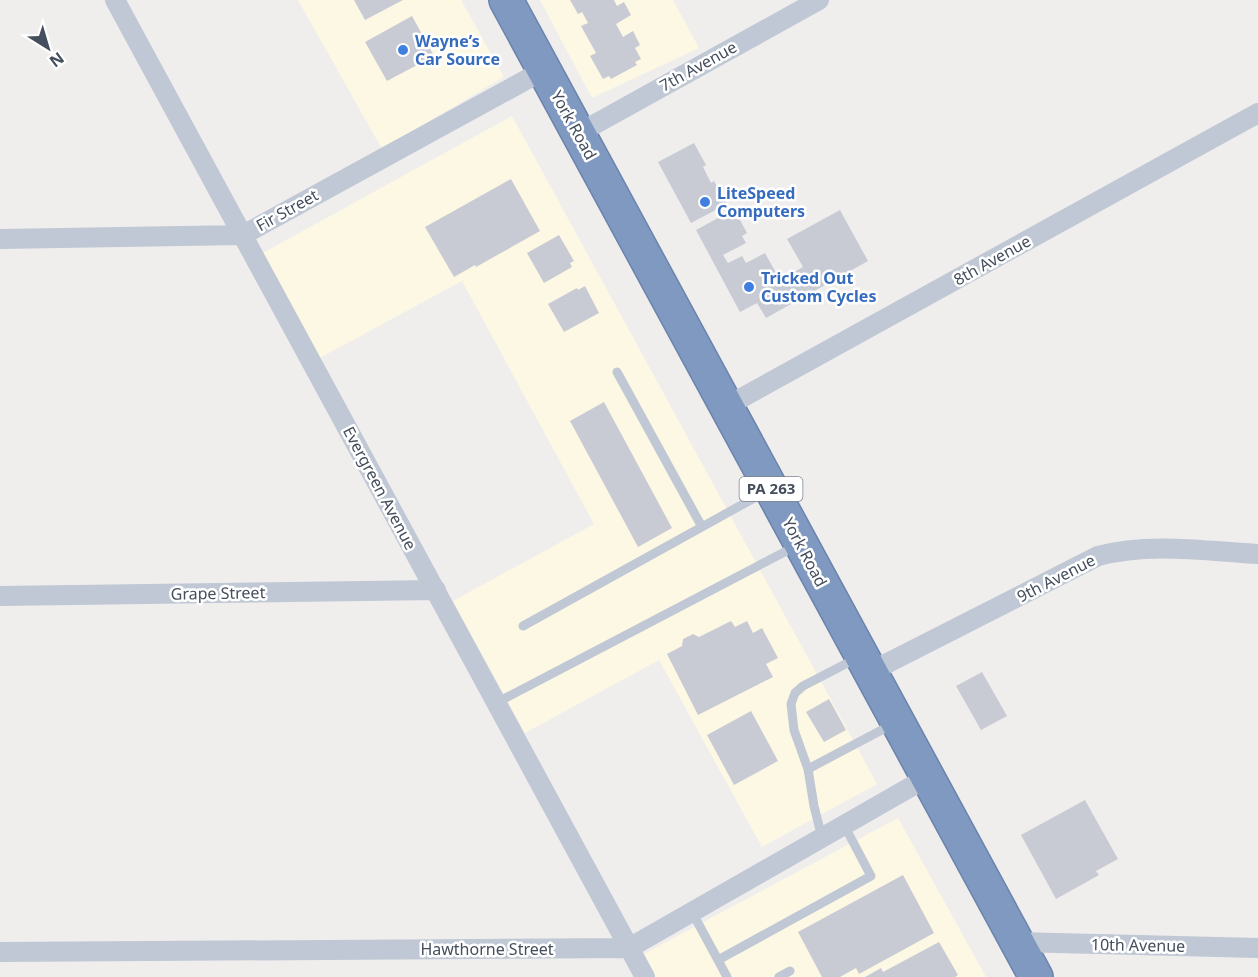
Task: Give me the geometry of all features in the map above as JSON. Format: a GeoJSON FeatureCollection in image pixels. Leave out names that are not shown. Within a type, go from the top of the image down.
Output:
{"type":"FeatureCollection","features":[{"type":"Feature","properties":{"kind":"highway","name":"York Road"},"geometry":{"type":"LineString","coordinates":[[506,0],[1036,977]]}},
{"type":"Feature","properties":{"kind":"street","name":"Evergreen Avenue"},"geometry":{"type":"LineString","coordinates":[[116,0],[645,977]]}},
{"type":"Feature","properties":{"kind":"street","name":"7th Avenue"},"geometry":{"type":"LineString","coordinates":[[579,133],[819,0]]}},
{"type":"Feature","properties":{"kind":"street","name":"Fir Street"},"geometry":{"type":"LineString","coordinates":[[0,239],[243,235],[544,70]]}},
{"type":"Feature","properties":{"kind":"street","name":"8th Avenue"},"geometry":{"type":"LineString","coordinates":[[727,406],[1258,113]]}},
{"type":"Feature","properties":{"kind":"street","name":"9th Avenue"},"geometry":{"type":"LineString","coordinates":[[866,664],[1098,556],[1121,550],[1144,549],[1258,554]]}},
{"type":"Feature","properties":{"kind":"street","name":"Grape Street"},"geometry":{"type":"LineString","coordinates":[[0,596],[436,591]]}},
{"type":"Feature","properties":{"kind":"street","name":"Hawthorne Street"},"geometry":{"type":"LineString","coordinates":[[0,952],[629,948],[928,777]]}},
{"type":"Feature","properties":{"kind":"street","name":"10th Avenue"},"geometry":{"type":"LineString","coordinates":[[1017,942],[1258,948]]}},
{"type":"Feature","properties":{"kind":"lane"},"geometry":{"type":"LineString","coordinates":[[617,372],[702,527]]}},
{"type":"Feature","properties":{"kind":"lane"},"geometry":{"type":"LineString","coordinates":[[523,626],[771,489]]}},
{"type":"Feature","properties":{"kind":"lane"},"geometry":{"type":"LineString","coordinates":[[496,703],[801,544]]}},
{"type":"Feature","properties":{"kind":"lane"},"geometry":{"type":"LineString","coordinates":[[822,838],[808,770],[791,717],[791,704],[795,693],[803,686],[866,664]]}},
{"type":"Feature","properties":{"kind":"lane"},"geometry":{"type":"LineString","coordinates":[[808,770],[897,721]]}},
{"type":"Feature","properties":{"kind":"lane"},"geometry":{"type":"LineString","coordinates":[[718,960],[871,876],[844,825]]}},
{"type":"Feature","properties":{"kind":"lane"},"geometry":{"type":"LineString","coordinates":[[692,912],[727,977]]}},
{"type":"Feature","properties":{"kind":"lane"},"geometry":{"type":"LineString","coordinates":[[779,977],[790,971]]}},
{"type":"Feature","properties":{"kind":"shaded area"},"geometry":{"type":"Polygon","coordinates":[[[298,0],[461,0],[504,77],[382,149],[298,0]]]}},
{"type":"Feature","properties":{"kind":"shaded area"},"geometry":{"type":"Polygon","coordinates":[[[540,0],[673,0],[699,48],[592,98],[540,0]]]}},
{"type":"Feature","properties":{"kind":"shaded area"},"geometry":{"type":"Polygon","coordinates":[[[512,116],[877,784],[762,847],[659,660],[525,733],[453,601],[594,524],[462,281],[316,360],[259,255],[512,116]]]}},
{"type":"Feature","properties":{"kind":"shaded area"},"geometry":{"type":"Polygon","coordinates":[[[898,818],[986,977],[652,977],[640,956],[898,818]]]}},
{"type":"Feature","properties":{"kind":"building"},"geometry":{"type":"Polygon","coordinates":[[[354,0],[403,0],[365,20],[354,0]]]}},
{"type":"Feature","properties":{"kind":"building"},"geometry":{"type":"Polygon","coordinates":[[[570,0],[614,0],[617,6],[624,2],[631,15],[616,24],[623,37],[633,31],[640,45],[635,48],[641,59],[635,62],[637,65],[611,79],[609,76],[603,79],[590,56],[596,53],[581,26],[588,23],[582,12],[578,14],[570,0]]]}},
{"type":"Feature","properties":{"kind":"building"},"geometry":{"type":"Polygon","coordinates":[[[412,16],[434,56],[387,81],[365,42],[412,16]]]}},
{"type":"Feature","properties":{"kind":"building"},"geometry":{"type":"Polygon","coordinates":[[[694,143],[706,165],[703,167],[711,183],[714,181],[727,204],[691,223],[658,162],[694,143]]]}},
{"type":"Feature","properties":{"kind":"building"},"geometry":{"type":"Polygon","coordinates":[[[511,179],[540,231],[454,277],[425,227],[511,179]]]}},
{"type":"Feature","properties":{"kind":"building"},"geometry":{"type":"Polygon","coordinates":[[[840,210],[868,261],[766,318],[757,303],[740,312],[696,230],[729,212],[733,219],[738,216],[747,233],[742,236],[746,243],[723,255],[728,263],[742,256],[746,263],[765,253],[780,280],[803,267],[787,239],[840,210]]]}},
{"type":"Feature","properties":{"kind":"building"},"geometry":{"type":"Polygon","coordinates":[[[559,235],[574,261],[570,263],[572,267],[544,283],[527,253],[559,235]]]}},
{"type":"Feature","properties":{"kind":"building"},"geometry":{"type":"Polygon","coordinates":[[[585,286],[599,313],[564,332],[548,304],[585,286]]]}},
{"type":"Feature","properties":{"kind":"building"},"geometry":{"type":"Polygon","coordinates":[[[604,402],[672,528],[638,547],[570,421],[604,402]]]}},
{"type":"Feature","properties":{"kind":"building"},"geometry":{"type":"Polygon","coordinates":[[[731,621],[735,627],[747,621],[753,633],[762,628],[778,658],[766,664],[773,677],[698,715],[667,654],[682,646],[683,639],[693,634],[699,637],[731,621]]]}},
{"type":"Feature","properties":{"kind":"building"},"geometry":{"type":"Polygon","coordinates":[[[982,672],[1007,716],[981,730],[956,686],[982,672]]]}},
{"type":"Feature","properties":{"kind":"building"},"geometry":{"type":"Polygon","coordinates":[[[829,699],[846,730],[824,742],[806,712],[829,699]]]}},
{"type":"Feature","properties":{"kind":"building"},"geometry":{"type":"Polygon","coordinates":[[[751,711],[778,761],[734,785],[707,735],[751,711]]]}},
{"type":"Feature","properties":{"kind":"building"},"geometry":{"type":"Polygon","coordinates":[[[1085,800],[1118,859],[1096,871],[1099,875],[1056,899],[1021,835],[1085,800]]]}},
{"type":"Feature","properties":{"kind":"building"},"geometry":{"type":"Polygon","coordinates":[[[903,875],[934,933],[859,974],[856,968],[840,977],[822,977],[798,932],[903,875]]]}},
{"type":"Feature","properties":{"kind":"building"},"geometry":{"type":"Polygon","coordinates":[[[939,942],[958,975],[955,977],[865,977],[881,968],[883,972],[939,942]]]}},
{"type":"Feature","properties":{"kind":"place","name":"Wayne’s Car Source"},"geometry":{"type":"Point","coordinates":[403,50]}},
{"type":"Feature","properties":{"kind":"place","name":"LiteSpeed Computers"},"geometry":{"type":"Point","coordinates":[705,202]}},
{"type":"Feature","properties":{"kind":"place","name":"Tricked Out Custom Cycles"},"geometry":{"type":"Point","coordinates":[749,287]}}]}
